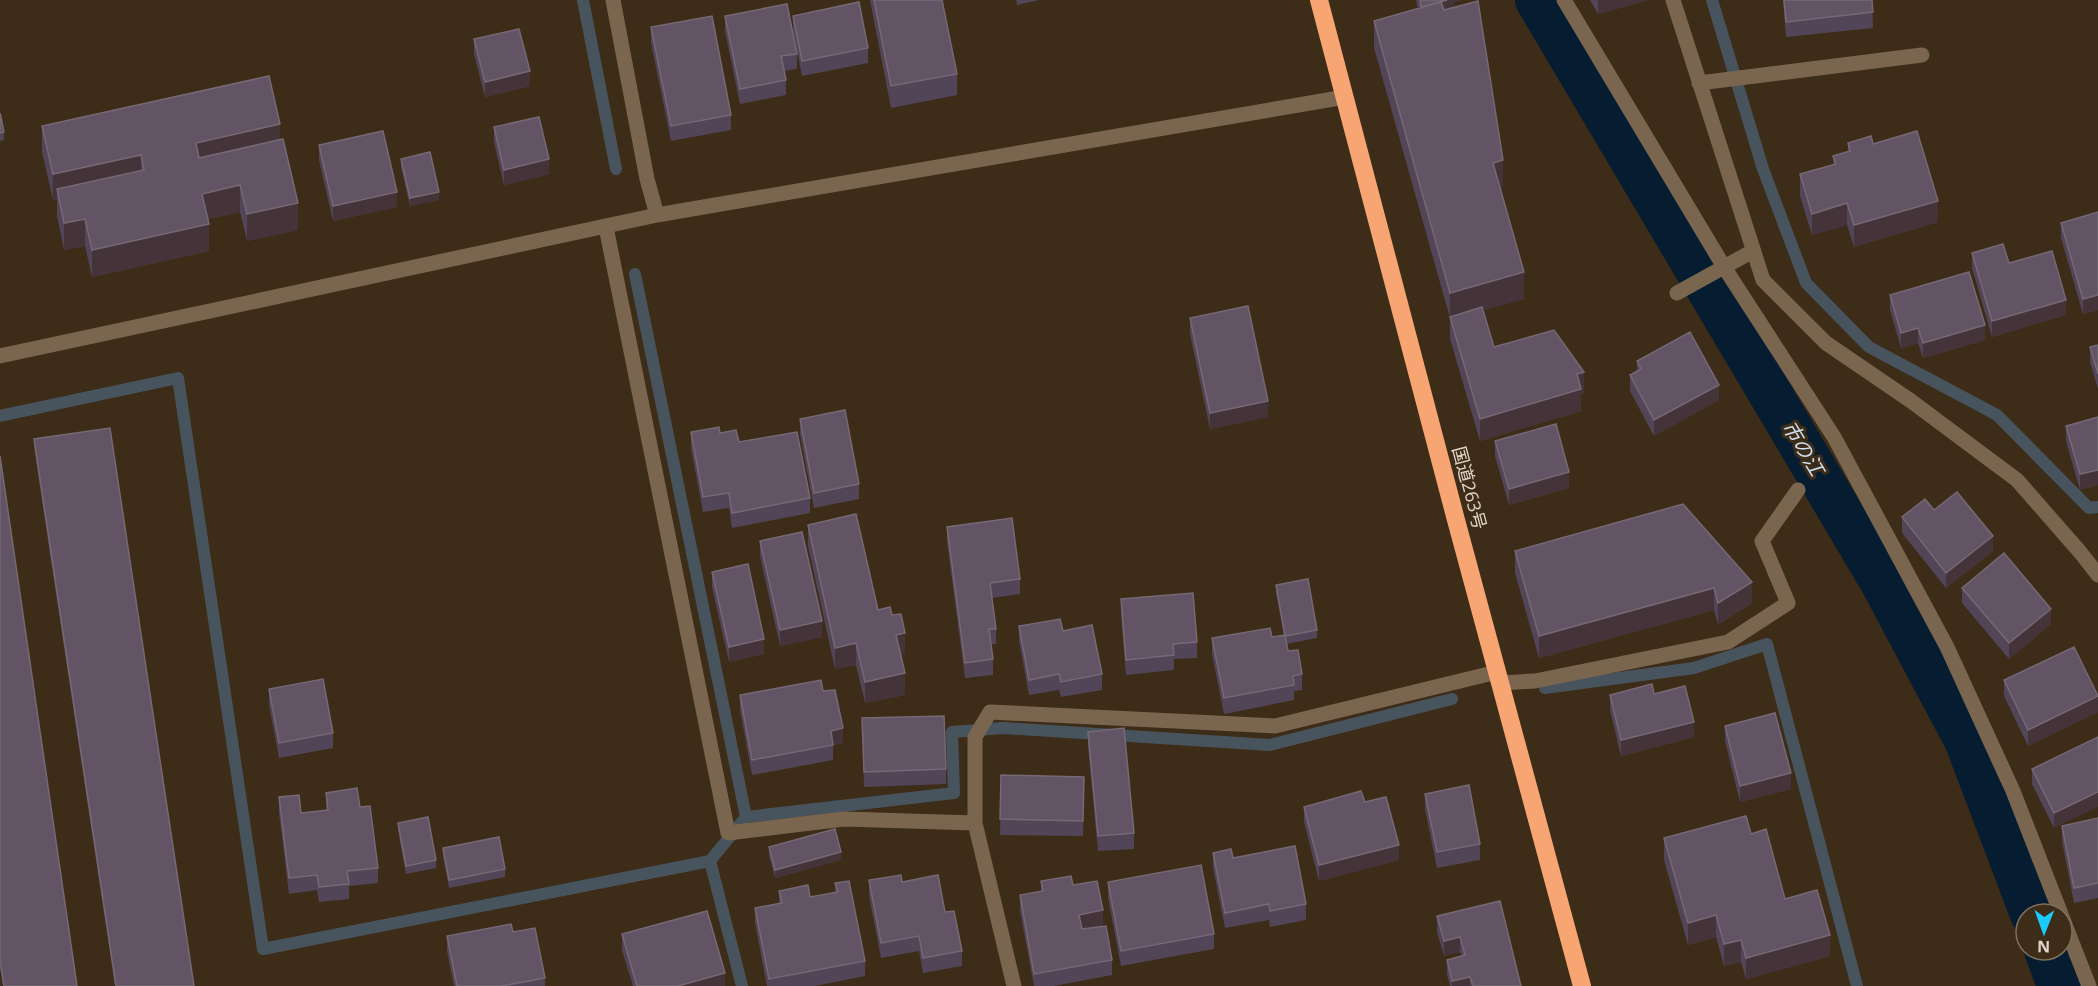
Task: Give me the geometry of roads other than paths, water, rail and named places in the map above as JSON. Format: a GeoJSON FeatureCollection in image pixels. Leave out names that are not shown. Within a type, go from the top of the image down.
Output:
{"type":"FeatureCollection","features":[{"type":"Feature","properties":{"kind":"highway","name":"国道263号"},"geometry":{"type":"LineString","coordinates":[[1319,0],[1582,986]]}},
{"type":"Feature","properties":{"kind":"street"},"geometry":{"type":"LineString","coordinates":[[613,0],[647,179],[657,215]]}},
{"type":"Feature","properties":{"kind":"street"},"geometry":{"type":"LineString","coordinates":[[1564,0],[1724,267],[1834,437],[1947,647],[2013,791],[2056,902]]}},
{"type":"Feature","properties":{"kind":"street"},"geometry":{"type":"LineString","coordinates":[[1673,0],[1763,280],[1826,343],[1911,401],[2017,480],[2098,576]]}},
{"type":"Feature","properties":{"kind":"street"},"geometry":{"type":"LineString","coordinates":[[1699,83],[1922,55]]}},
{"type":"Feature","properties":{"kind":"street"},"geometry":{"type":"LineString","coordinates":[[0,356],[657,215],[1345,97]]}},
{"type":"Feature","properties":{"kind":"street"},"geometry":{"type":"LineString","coordinates":[[606,227],[728,833],[844,819],[975,823]]}},
{"type":"Feature","properties":{"kind":"street"},"geometry":{"type":"LineString","coordinates":[[1677,293],[1753,251]]}},
{"type":"Feature","properties":{"kind":"street"},"geometry":{"type":"LineString","coordinates":[[1014,986],[975,823],[975,737],[990,712],[1275,726],[1499,678],[1535,681],[1728,642],[1788,603],[1762,541],[1798,490]]}},
{"type":"Feature","properties":{"kind":"street"},"geometry":{"type":"LineString","coordinates":[[2074,948],[2089,986]]}},
{"type":"Feature","properties":{"kind":"waterway"},"geometry":{"type":"LineString","coordinates":[[583,0],[616,169]]}},
{"type":"Feature","properties":{"kind":"waterway","name":"市の江"},"geometry":{"type":"LineString","coordinates":[[1537,0],[1882,582],[1966,740],[2027,902]]}},
{"type":"Feature","properties":{"kind":"waterway"},"geometry":{"type":"LineString","coordinates":[[1712,0],[1763,169],[1806,283],[1869,347],[1997,415],[2089,508],[2098,507]]}},
{"type":"Feature","properties":{"kind":"waterway"},"geometry":{"type":"LineString","coordinates":[[635,274],[746,817]]}},
{"type":"Feature","properties":{"kind":"waterway"},"geometry":{"type":"LineString","coordinates":[[0,416],[178,378],[263,949],[710,861],[746,817],[954,793],[952,732],[1003,728],[1270,745],[1452,699]]}},
{"type":"Feature","properties":{"kind":"waterway"},"geometry":{"type":"LineString","coordinates":[[1545,688],[1694,668],[1767,644],[1857,986]]}},
{"type":"Feature","properties":{"kind":"waterway"},"geometry":{"type":"LineString","coordinates":[[710,861],[742,986]]}},
{"type":"Feature","properties":{"kind":"waterway","name":"市の江"},"geometry":{"type":"LineString","coordinates":[[2050,962],[2059,986]]}}]}
